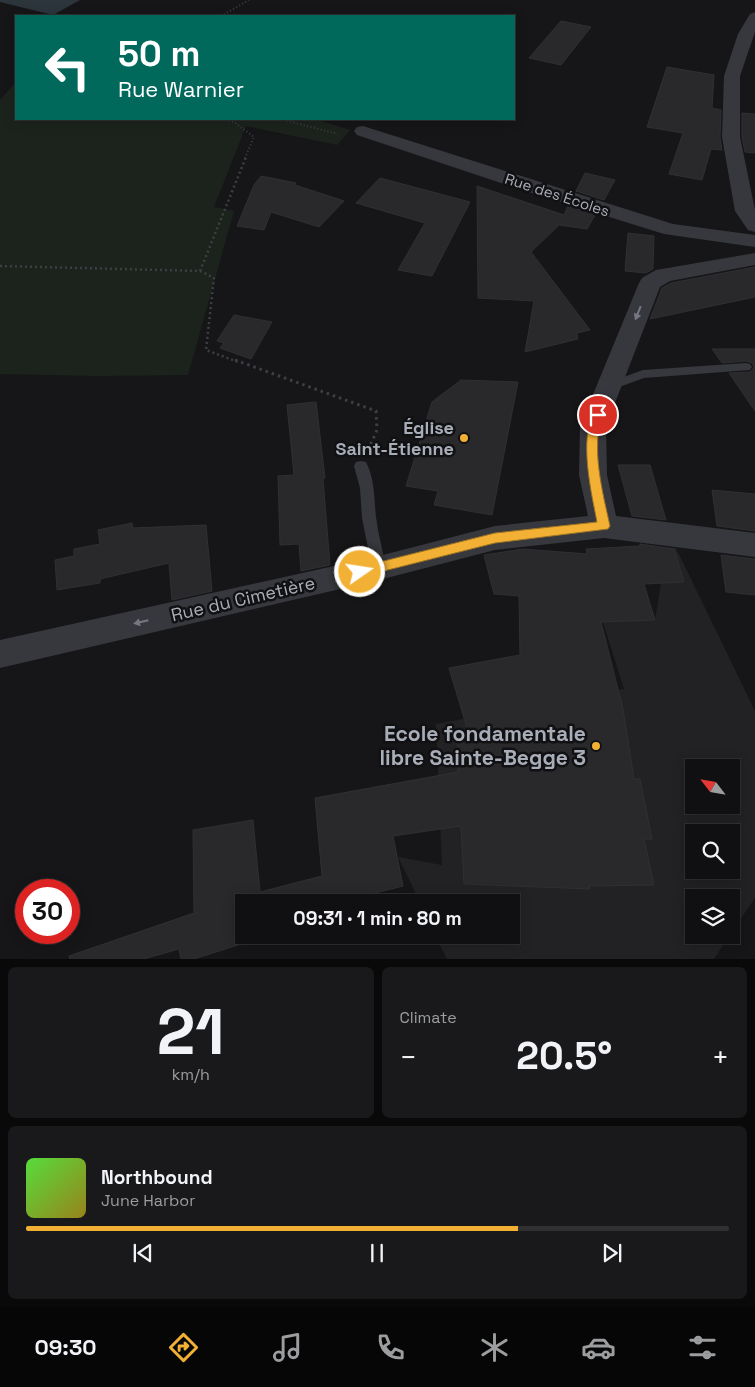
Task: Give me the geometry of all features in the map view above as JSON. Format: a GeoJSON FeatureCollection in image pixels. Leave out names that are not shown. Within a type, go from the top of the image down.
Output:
{"type":"FeatureCollection","features":[{"type":"Feature","properties":{"kind":"street"},"geometry":{"type":"LineString","coordinates":[[755,17],[746,34],[730,137],[745,211],[755,226]]}},
{"type":"Feature","properties":{"kind":"street","name":"Rue des Écoles"},"geometry":{"type":"LineString","coordinates":[[363,131],[671,230],[755,241]]}},
{"type":"Feature","properties":{"kind":"street"},"geometry":{"type":"LineString","coordinates":[[604,526],[593,475],[593,426],[650,283],[664,275],[755,259]]}},
{"type":"Feature","properties":{"kind":"street","name":"Rue du Cimetière"},"geometry":{"type":"LineString","coordinates":[[0,654],[369,570],[495,538],[604,526],[755,545]]}},
{"type":"Feature","properties":{"kind":"lane"},"geometry":{"type":"LineString","coordinates":[[608,387],[643,374],[746,367]]}},
{"type":"Feature","properties":{"kind":"lane"},"geometry":{"type":"LineString","coordinates":[[362,466],[367,488],[369,570]]}},
{"type":"Feature","properties":{"kind":"path"},"geometry":{"type":"LineString","coordinates":[[223,15],[249,0]]}},
{"type":"Feature","properties":{"kind":"path"},"geometry":{"type":"LineString","coordinates":[[200,271],[254,137],[234,122],[226,120]]}},
{"type":"Feature","properties":{"kind":"path"},"geometry":{"type":"LineString","coordinates":[[0,266],[200,271],[214,278],[206,350],[376,411],[377,430],[362,466]]}},
{"type":"Feature","properties":{"kind":"shaded area"},"geometry":{"type":"Polygon","coordinates":[[[0,0],[80,0],[53,15],[0,2],[0,0]]]}},
{"type":"Feature","properties":{"kind":"shaded area"},"geometry":{"type":"Polygon","coordinates":[[[15,83],[15,120],[318,120],[350,130],[337,145],[246,126],[214,207],[234,211],[188,375],[0,374],[0,100],[15,83]]]}},
{"type":"Feature","properties":{"kind":"shaded area","name":"Ecole fondamentale libre Sainte-Begge 3"},"geometry":{"type":"Polygon","coordinates":[[[650,546],[676,548],[755,711],[755,898],[740,920],[740,889],[685,889],[685,944],[724,944],[714,959],[447,959],[440,944],[520,944],[520,894],[416,894],[398,857],[442,865],[436,724],[624,689],[603,622],[655,620],[661,583],[650,546]]]}},
{"type":"Feature","properties":{"kind":"building"},"geometry":{"type":"Polygon","coordinates":[[[561,21],[591,27],[561,65],[529,58],[561,21]]]}},
{"type":"Feature","properties":{"kind":"building"},"geometry":{"type":"Polygon","coordinates":[[[667,67],[714,75],[712,108],[721,110],[720,137],[722,150],[711,149],[702,180],[669,174],[683,133],[647,127],[667,67]]]}},
{"type":"Feature","properties":{"kind":"building"},"geometry":{"type":"Polygon","coordinates":[[[742,113],[755,114],[755,153],[745,152],[742,137],[742,113]]]}},
{"type":"Feature","properties":{"kind":"building"},"geometry":{"type":"Polygon","coordinates":[[[585,173],[615,180],[604,200],[576,191],[585,173]]]}},
{"type":"Feature","properties":{"kind":"building"},"geometry":{"type":"Polygon","coordinates":[[[261,176],[296,183],[295,185],[344,201],[319,227],[271,212],[264,230],[237,226],[254,185],[261,176]]]}},
{"type":"Feature","properties":{"kind":"building"},"geometry":{"type":"Polygon","coordinates":[[[380,178],[470,202],[432,276],[398,270],[425,223],[356,203],[380,178]]]}},
{"type":"Feature","properties":{"kind":"building"},"geometry":{"type":"Polygon","coordinates":[[[477,186],[564,215],[568,206],[595,215],[587,229],[559,225],[531,252],[590,330],[577,333],[578,339],[525,352],[534,301],[478,298],[477,186]]]}},
{"type":"Feature","properties":{"kind":"building"},"geometry":{"type":"Polygon","coordinates":[[[628,233],[654,236],[653,269],[646,273],[625,271],[628,233]]]}},
{"type":"Feature","properties":{"kind":"building"},"geometry":{"type":"Polygon","coordinates":[[[755,267],[755,297],[650,319],[662,288],[671,283],[755,267]]]}},
{"type":"Feature","properties":{"kind":"building"},"geometry":{"type":"Polygon","coordinates":[[[234,315],[272,322],[251,359],[220,348],[224,343],[217,341],[234,315]]]}},
{"type":"Feature","properties":{"kind":"building"},"geometry":{"type":"Polygon","coordinates":[[[712,349],[755,349],[755,411],[729,373],[750,372],[754,368],[752,363],[746,361],[722,363],[712,349]]]}},
{"type":"Feature","properties":{"kind":"building","name":"Église Saint-Étienne"},"geometry":{"type":"Polygon","coordinates":[[[461,380],[518,382],[492,515],[434,505],[438,491],[406,486],[432,402],[461,380]]]}},
{"type":"Feature","properties":{"kind":"building"},"geometry":{"type":"Polygon","coordinates":[[[316,402],[325,478],[323,479],[330,565],[301,571],[299,544],[280,545],[278,476],[294,475],[287,405],[316,402]]]}},
{"type":"Feature","properties":{"kind":"building"},"geometry":{"type":"Polygon","coordinates":[[[618,465],[650,465],[666,520],[632,516],[618,465]]]}},
{"type":"Feature","properties":{"kind":"building"},"geometry":{"type":"Polygon","coordinates":[[[712,490],[755,494],[755,531],[717,526],[712,490]]]}},
{"type":"Feature","properties":{"kind":"building"},"geometry":{"type":"Polygon","coordinates":[[[132,523],[133,528],[206,525],[212,591],[172,600],[169,563],[100,579],[100,583],[57,590],[55,560],[74,556],[74,549],[100,544],[98,530],[132,523]]]}},
{"type":"Feature","properties":{"kind":"building"},"geometry":{"type":"Polygon","coordinates":[[[640,544],[674,549],[684,582],[644,584],[655,620],[601,622],[623,709],[634,779],[640,779],[652,839],[644,839],[654,885],[589,886],[590,889],[464,884],[461,826],[393,836],[403,886],[371,894],[235,894],[235,944],[241,944],[194,959],[181,959],[179,949],[144,959],[70,959],[69,956],[194,913],[193,830],[253,820],[260,892],[322,876],[315,798],[458,772],[457,738],[470,738],[449,668],[520,655],[519,596],[494,594],[484,555],[523,549],[587,554],[586,549],[640,546],[640,544]]]}},
{"type":"Feature","properties":{"kind":"building"},"geometry":{"type":"Polygon","coordinates":[[[721,555],[755,559],[755,595],[726,592],[721,555]]]}},
{"type":"Feature","properties":{"kind":"place","name":"Église Saint-Étienne"},"geometry":{"type":"Point","coordinates":[464,438]}},
{"type":"Feature","properties":{"kind":"place","name":"Ecole fondamentale libre Sainte-Begge 3"},"geometry":{"type":"Point","coordinates":[596,746]}},
{"type":"Feature","properties":{"kind":"route"},"geometry":{"type":"LineString","coordinates":[[360,572],[495,538],[604,526],[593,475],[593,426],[598,415]]}}]}
